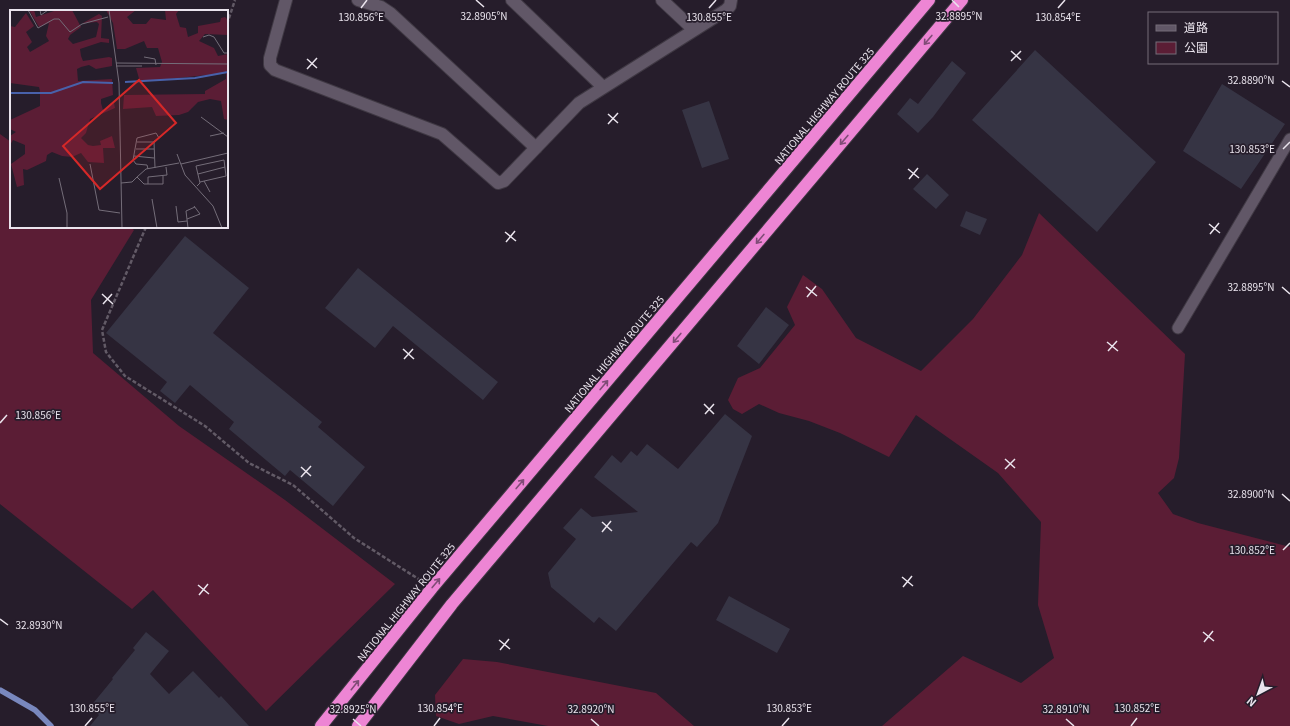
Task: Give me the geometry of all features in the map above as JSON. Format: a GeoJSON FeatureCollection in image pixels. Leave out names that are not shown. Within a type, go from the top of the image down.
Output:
{"type":"FeatureCollection","features":[{"type":"Feature","properties":{"kind":"highway","name":"NATIONAL HIGHWAY ROUTE 325"},"geometry":{"type":"LineString","coordinates":[[321,726],[432,588],[929,0]]}},
{"type":"Feature","properties":{"kind":"highway"},"geometry":{"type":"LineString","coordinates":[[358,726],[452,604],[962,0]]}},
{"type":"Feature","properties":{"kind":"street"},"geometry":{"type":"LineString","coordinates":[[286,0],[270,58],[270,65],[274,70],[442,134],[498,183],[504,181],[579,103],[726,10],[730,6],[731,0]]}},
{"type":"Feature","properties":{"kind":"street"},"geometry":{"type":"LineString","coordinates":[[358,0],[372,2],[390,13],[536,148]]}},
{"type":"Feature","properties":{"kind":"street"},"geometry":{"type":"LineString","coordinates":[[512,0],[603,87]]}},
{"type":"Feature","properties":{"kind":"street"},"geometry":{"type":"LineString","coordinates":[[662,0],[694,30]]}},
{"type":"Feature","properties":{"kind":"lane"},"geometry":{"type":"LineString","coordinates":[[1178,328],[1290,139]]}},
{"type":"Feature","properties":{"kind":"path"},"geometry":{"type":"LineString","coordinates":[[228,21],[235,0]]}},
{"type":"Feature","properties":{"kind":"path"},"geometry":{"type":"LineString","coordinates":[[146,228],[102,330],[106,352],[125,376],[204,426],[249,463],[293,485],[354,538],[432,588]]}},
{"type":"Feature","properties":{"kind":"green space"},"geometry":{"type":"Polygon","coordinates":[[[0,134],[10,141],[10,228],[131,228],[134,230],[91,300],[93,353],[179,426],[285,500],[395,584],[266,711],[153,590],[132,609],[0,504],[0,134]]]}},
{"type":"Feature","properties":{"kind":"green space"},"geometry":{"type":"Polygon","coordinates":[[[1039,213],[1185,354],[1179,458],[1174,478],[1158,493],[1173,514],[1198,523],[1290,547],[1290,726],[882,726],[963,656],[1021,683],[1054,658],[1038,605],[1041,522],[998,473],[916,415],[889,457],[840,433],[809,421],[779,413],[759,404],[742,414],[733,409],[728,400],[738,378],[760,368],[795,325],[787,307],[803,275],[822,289],[856,338],[921,371],[973,319],[1022,255],[1039,213]]]}},
{"type":"Feature","properties":{"kind":"green space"},"geometry":{"type":"Polygon","coordinates":[[[463,659],[497,662],[656,693],[694,726],[548,726],[493,716],[459,724],[436,716],[435,695],[463,659]]]}},
{"type":"Feature","properties":{"kind":"building"},"geometry":{"type":"Polygon","coordinates":[[[1035,50],[1156,162],[1097,232],[972,120],[1035,50]]]}},
{"type":"Feature","properties":{"kind":"building"},"geometry":{"type":"Polygon","coordinates":[[[952,61],[966,73],[933,117],[918,133],[897,114],[910,98],[918,104],[952,61]]]}},
{"type":"Feature","properties":{"kind":"building"},"geometry":{"type":"Polygon","coordinates":[[[1222,84],[1285,124],[1241,189],[1183,151],[1222,84]]]}},
{"type":"Feature","properties":{"kind":"building"},"geometry":{"type":"Polygon","coordinates":[[[709,101],[729,159],[702,168],[682,110],[709,101]]]}},
{"type":"Feature","properties":{"kind":"building"},"geometry":{"type":"Polygon","coordinates":[[[927,174],[949,195],[936,209],[913,189],[927,174]]]}},
{"type":"Feature","properties":{"kind":"building"},"geometry":{"type":"Polygon","coordinates":[[[966,211],[987,219],[980,235],[960,226],[966,211]]]}},
{"type":"Feature","properties":{"kind":"building"},"geometry":{"type":"Polygon","coordinates":[[[185,236],[249,288],[213,333],[322,422],[318,427],[365,467],[333,506],[290,470],[285,476],[229,429],[234,422],[190,385],[175,403],[160,391],[167,382],[106,333],[185,236]]]}},
{"type":"Feature","properties":{"kind":"building"},"geometry":{"type":"Polygon","coordinates":[[[358,268],[498,382],[483,400],[393,326],[375,348],[325,308],[358,268]]]}},
{"type":"Feature","properties":{"kind":"building"},"geometry":{"type":"Polygon","coordinates":[[[766,307],[789,325],[759,364],[737,346],[766,307]]]}},
{"type":"Feature","properties":{"kind":"building"},"geometry":{"type":"Polygon","coordinates":[[[725,414],[752,436],[718,523],[697,547],[691,542],[616,631],[599,617],[594,623],[551,587],[548,573],[576,539],[563,528],[581,508],[592,517],[638,512],[594,477],[612,455],[621,463],[631,451],[637,456],[647,444],[678,469],[725,414]]]}},
{"type":"Feature","properties":{"kind":"building"},"geometry":{"type":"Polygon","coordinates":[[[729,596],[790,629],[777,653],[716,620],[729,596]]]}},
{"type":"Feature","properties":{"kind":"building"},"geometry":{"type":"Polygon","coordinates":[[[146,632],[169,651],[150,674],[169,694],[193,671],[219,698],[221,696],[249,726],[90,726],[99,715],[90,707],[135,650],[133,648],[146,632]]]}},
{"type":"Feature","properties":{"kind":"waterway"},"geometry":{"type":"LineString","coordinates":[[0,690],[35,710],[51,726]]}}]}
